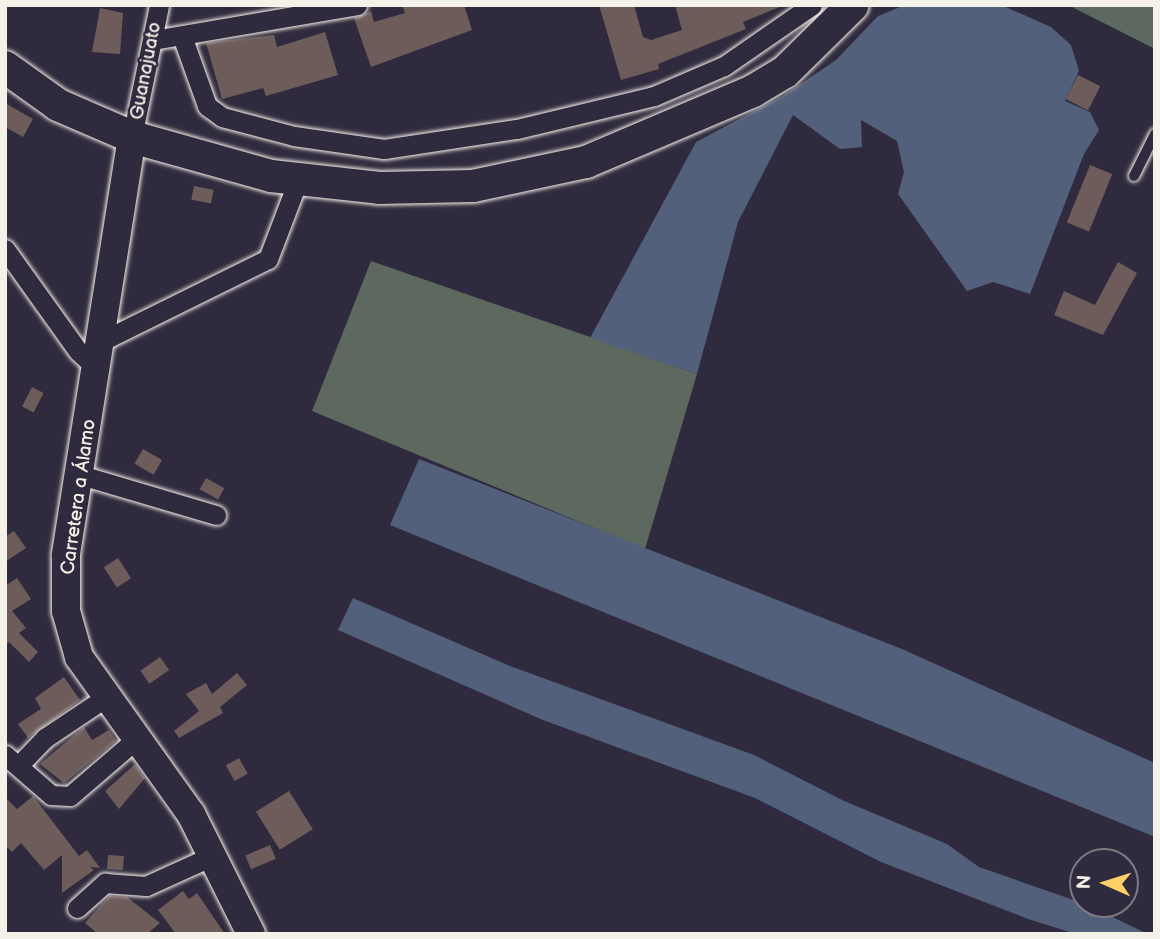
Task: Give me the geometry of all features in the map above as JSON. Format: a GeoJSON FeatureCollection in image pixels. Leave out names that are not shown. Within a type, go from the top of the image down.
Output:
{"type":"FeatureCollection","features":[{"type":"Feature","properties":{"kind":"main road"},"geometry":{"type":"LineString","coordinates":[[5,67],[58,106],[132,137],[297,183],[473,186],[586,162],[672,130],[785,72],[853,5]]}},
{"type":"Feature","properties":{"kind":"main road","name":"Carretera a Álamo"},"geometry":{"type":"LineString","coordinates":[[132,137],[81,475],[66,556],[66,611],[79,657],[134,741],[191,814],[251,934]]}},
{"type":"Feature","properties":{"kind":"street","name":"Guanajuato"},"geometry":{"type":"LineString","coordinates":[[132,137],[159,5]]}},
{"type":"Feature","properties":{"kind":"street"},"geometry":{"type":"LineString","coordinates":[[153,40],[357,5]]}},
{"type":"Feature","properties":{"kind":"street"},"geometry":{"type":"LineString","coordinates":[[182,36],[207,106],[222,117],[294,136],[384,149],[517,129],[654,96],[724,66],[812,5]]}},
{"type":"Feature","properties":{"kind":"street"},"geometry":{"type":"LineString","coordinates":[[654,96],[672,130]]}},
{"type":"Feature","properties":{"kind":"street"},"geometry":{"type":"LineString","coordinates":[[102,341],[268,259],[297,183]]}},
{"type":"Feature","properties":{"kind":"street"},"geometry":{"type":"LineString","coordinates":[[5,249],[78,351],[97,369]]}},
{"type":"Feature","properties":{"kind":"street"},"geometry":{"type":"LineString","coordinates":[[81,475],[216,515]]}},
{"type":"Feature","properties":{"kind":"street"},"geometry":{"type":"LineString","coordinates":[[106,697],[12,761],[51,796],[70,796],[134,741]]}},
{"type":"Feature","properties":{"kind":"street"},"geometry":{"type":"LineString","coordinates":[[77,908],[105,883],[146,886],[212,856]]}},
{"type":"Feature","properties":{"kind":"lane"},"geometry":{"type":"LineString","coordinates":[[1134,176],[1155,134]]}},
{"type":"Feature","properties":{"kind":"shaded area"},"geometry":{"type":"Polygon","coordinates":[[[1062,5],[1155,5],[1155,49],[1072,7],[1062,5]]]}},
{"type":"Feature","properties":{"kind":"shaded area"},"geometry":{"type":"Polygon","coordinates":[[[371,261],[697,374],[645,549],[312,411],[371,261]]]}},
{"type":"Feature","properties":{"kind":"water"},"geometry":{"type":"Polygon","coordinates":[[[905,5],[1001,5],[1051,27],[1071,45],[1079,71],[1065,101],[1090,112],[1099,130],[1084,154],[1030,294],[993,282],[967,291],[898,194],[904,172],[897,141],[861,120],[862,147],[840,149],[793,115],[738,222],[697,374],[590,338],[696,142],[783,96],[836,60],[878,16],[905,5]]]}},
{"type":"Feature","properties":{"kind":"water"},"geometry":{"type":"Polygon","coordinates":[[[419,459],[902,649],[1155,763],[1155,837],[390,525],[419,459]]]}},
{"type":"Feature","properties":{"kind":"water"},"geometry":{"type":"Polygon","coordinates":[[[353,598],[510,666],[754,755],[842,800],[947,844],[979,867],[1069,898],[1069,918],[1114,918],[1148,934],[1076,934],[1028,919],[881,862],[755,798],[543,720],[338,630],[353,598]]]}},
{"type":"Feature","properties":{"kind":"building"},"geometry":{"type":"Polygon","coordinates":[[[402,5],[464,5],[472,30],[371,67],[354,18],[371,11],[374,22],[405,13],[402,5]]]}},
{"type":"Feature","properties":{"kind":"building"},"geometry":{"type":"Polygon","coordinates":[[[599,5],[634,5],[643,37],[651,40],[682,30],[675,5],[782,6],[743,22],[746,29],[658,64],[659,69],[621,80],[599,5]]]}},
{"type":"Feature","properties":{"kind":"building"},"geometry":{"type":"Polygon","coordinates":[[[100,8],[123,13],[120,54],[92,52],[100,8]]]}},
{"type":"Feature","properties":{"kind":"building"},"geometry":{"type":"Polygon","coordinates":[[[325,32],[338,75],[266,96],[263,88],[222,99],[206,43],[274,35],[277,47],[325,32]]]}},
{"type":"Feature","properties":{"kind":"building"},"geometry":{"type":"Polygon","coordinates":[[[1078,75],[1100,86],[1088,110],[1066,99],[1078,75]]]}},
{"type":"Feature","properties":{"kind":"building"},"geometry":{"type":"Polygon","coordinates":[[[5,103],[33,119],[23,137],[5,127],[5,103]]]}},
{"type":"Feature","properties":{"kind":"building"},"geometry":{"type":"Polygon","coordinates":[[[1090,165],[1112,174],[1089,231],[1067,222],[1090,165]]]}},
{"type":"Feature","properties":{"kind":"building"},"geometry":{"type":"Polygon","coordinates":[[[194,186],[214,190],[211,204],[191,200],[194,186]]]}},
{"type":"Feature","properties":{"kind":"building"},"geometry":{"type":"Polygon","coordinates":[[[1118,262],[1137,273],[1103,335],[1054,315],[1064,291],[1095,305],[1118,262]]]}},
{"type":"Feature","properties":{"kind":"building"},"geometry":{"type":"Polygon","coordinates":[[[32,387],[44,393],[34,413],[22,407],[32,387]]]}},
{"type":"Feature","properties":{"kind":"building"},"geometry":{"type":"Polygon","coordinates":[[[143,449],[162,460],[154,475],[134,464],[143,449]]]}},
{"type":"Feature","properties":{"kind":"building"},"geometry":{"type":"Polygon","coordinates":[[[206,478],[224,488],[218,500],[200,489],[206,478]]]}},
{"type":"Feature","properties":{"kind":"building"},"geometry":{"type":"Polygon","coordinates":[[[14,531],[26,548],[5,562],[5,537],[14,531]]]}},
{"type":"Feature","properties":{"kind":"building"},"geometry":{"type":"Polygon","coordinates":[[[118,558],[131,578],[117,587],[104,567],[118,558]]]}},
{"type":"Feature","properties":{"kind":"building"},"geometry":{"type":"Polygon","coordinates":[[[17,578],[31,599],[12,611],[26,628],[19,633],[38,652],[29,662],[9,642],[5,645],[5,586],[17,578]]]}},
{"type":"Feature","properties":{"kind":"building"},"geometry":{"type":"Polygon","coordinates":[[[160,657],[169,670],[150,684],[140,671],[160,657]]]}},
{"type":"Feature","properties":{"kind":"building"},"geometry":{"type":"Polygon","coordinates":[[[237,673],[247,685],[220,707],[223,713],[179,738],[174,731],[199,711],[186,694],[206,683],[212,694],[237,673]]]}},
{"type":"Feature","properties":{"kind":"building"},"geometry":{"type":"Polygon","coordinates":[[[64,677],[80,700],[28,738],[18,724],[41,709],[35,698],[64,677]]]}},
{"type":"Feature","properties":{"kind":"building"},"geometry":{"type":"Polygon","coordinates":[[[84,727],[92,740],[109,730],[116,741],[64,783],[40,764],[84,727]]]}},
{"type":"Feature","properties":{"kind":"building"},"geometry":{"type":"Polygon","coordinates":[[[239,758],[248,774],[235,781],[226,765],[239,758]]]}},
{"type":"Feature","properties":{"kind":"building"},"geometry":{"type":"Polygon","coordinates":[[[135,764],[145,778],[119,809],[105,791],[135,764]]]}},
{"type":"Feature","properties":{"kind":"building"},"geometry":{"type":"Polygon","coordinates":[[[289,791],[313,829],[280,850],[256,812],[289,791]]]}},
{"type":"Feature","properties":{"kind":"building"},"geometry":{"type":"Polygon","coordinates":[[[33,796],[79,856],[87,850],[100,868],[90,867],[94,870],[62,893],[62,855],[44,870],[21,843],[12,852],[5,845],[5,797],[17,809],[33,796]]]}},
{"type":"Feature","properties":{"kind":"building"},"geometry":{"type":"Polygon","coordinates":[[[270,845],[276,859],[251,869],[245,856],[270,845]]]}},
{"type":"Feature","properties":{"kind":"building"},"geometry":{"type":"Polygon","coordinates":[[[108,855],[124,856],[123,870],[107,869],[108,855]]]}},
{"type":"Feature","properties":{"kind":"building"},"geometry":{"type":"Polygon","coordinates":[[[183,891],[189,899],[197,893],[225,934],[176,934],[158,910],[183,891]]]}},
{"type":"Feature","properties":{"kind":"building"},"geometry":{"type":"Polygon","coordinates":[[[109,896],[127,897],[160,923],[147,934],[98,934],[85,923],[109,896]]]}}]}
